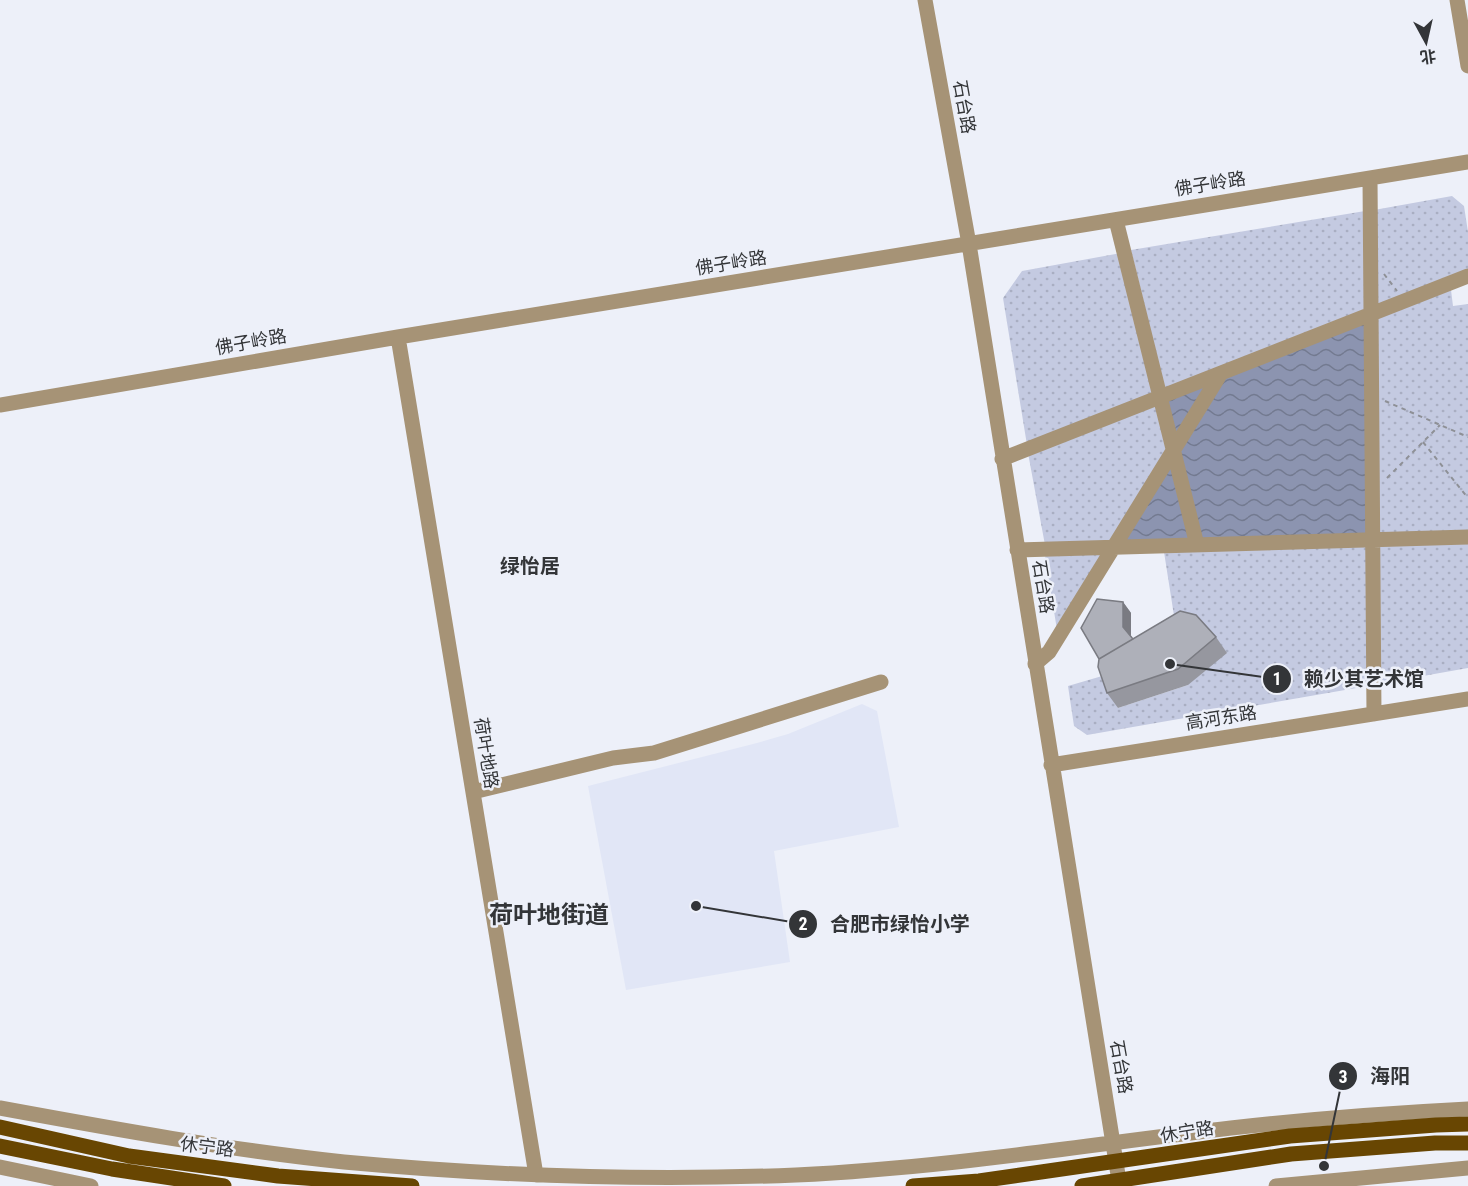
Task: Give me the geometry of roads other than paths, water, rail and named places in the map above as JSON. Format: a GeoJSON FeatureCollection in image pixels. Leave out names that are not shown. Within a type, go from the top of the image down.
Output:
{"type":"FeatureCollection","features":[{"type":"Feature","properties":{"kind":"main road","name":"休宁路"},"geometry":{"type":"LineString","coordinates":[[913,1186],[979,1181],[1290,1136],[1468,1124]]}},
{"type":"Feature","properties":{"kind":"main road","name":"休宁路"},"geometry":{"type":"LineString","coordinates":[[0,1127],[129,1156],[278,1176],[412,1186]]}},
{"type":"Feature","properties":{"kind":"main road"},"geometry":{"type":"LineString","coordinates":[[1082,1186],[1291,1154],[1435,1143],[1468,1143]]}},
{"type":"Feature","properties":{"kind":"main road","name":"休宁路"},"geometry":{"type":"LineString","coordinates":[[0,1146],[112,1169],[224,1186]]}},
{"type":"Feature","properties":{"kind":"street","name":"石台路"},"geometry":{"type":"LineString","coordinates":[[925,0],[969,244],[1051,765],[1118,1162],[1119,1181]]}},
{"type":"Feature","properties":{"kind":"street"},"geometry":{"type":"LineString","coordinates":[[1457,0],[1468,66]]}},
{"type":"Feature","properties":{"kind":"street","name":"佛子岭路"},"geometry":{"type":"LineString","coordinates":[[0,405],[398,337],[1468,162]]}},
{"type":"Feature","properties":{"kind":"street"},"geometry":{"type":"LineString","coordinates":[[1370,178],[1374,714]]}},
{"type":"Feature","properties":{"kind":"street"},"geometry":{"type":"LineString","coordinates":[[1116,220],[1197,545]]}},
{"type":"Feature","properties":{"kind":"street"},"geometry":{"type":"LineString","coordinates":[[1002,459],[1468,276]]}},
{"type":"Feature","properties":{"kind":"street","name":"荷叶地路"},"geometry":{"type":"LineString","coordinates":[[398,337],[536,1175]]}},
{"type":"Feature","properties":{"kind":"street"},"geometry":{"type":"LineString","coordinates":[[1035,664],[1049,652],[1221,373]]}},
{"type":"Feature","properties":{"kind":"street"},"geometry":{"type":"LineString","coordinates":[[1017,550],[1468,537]]}},
{"type":"Feature","properties":{"kind":"street"},"geometry":{"type":"LineString","coordinates":[[473,792],[613,758],[654,753],[881,682]]}},
{"type":"Feature","properties":{"kind":"street","name":"高河东路"},"geometry":{"type":"LineString","coordinates":[[1051,765],[1468,699]]}},
{"type":"Feature","properties":{"kind":"street"},"geometry":{"type":"LineString","coordinates":[[0,1108],[152,1136],[343,1161],[536,1175],[648,1178],[798,1174],[942,1164],[1383,1113],[1468,1109]]}},
{"type":"Feature","properties":{"kind":"street"},"geometry":{"type":"LineString","coordinates":[[0,1167],[91,1186]]}},
{"type":"Feature","properties":{"kind":"street"},"geometry":{"type":"LineString","coordinates":[[1276,1186],[1468,1168]]}},
{"type":"Feature","properties":{"kind":"water"},"geometry":{"type":"Polygon","coordinates":[[[1365,321],[1367,535],[1201,540],[1167,399],[1365,321]]]}},
{"type":"Feature","properties":{"kind":"water"},"geometry":{"type":"Polygon","coordinates":[[[1171,458],[1191,541],[1117,544],[1171,458]]]}},
{"type":"Feature","properties":{"kind":"place","name":"赖少其艺术馆"},"geometry":{"type":"Point","coordinates":[1170,664]}},
{"type":"Feature","properties":{"kind":"place","name":"合肥市绿怡小学"},"geometry":{"type":"Point","coordinates":[696,906]}},
{"type":"Feature","properties":{"kind":"place","name":"海阳"},"geometry":{"type":"Point","coordinates":[1324,1166]}},
{"type":"Feature","properties":{"kind":"district","name":"绿怡居"},"geometry":{"type":"Point","coordinates":[530,566]}},
{"type":"Feature","properties":{"kind":"district","name":"荷叶地街道"},"geometry":{"type":"Point","coordinates":[549,915]}}]}
